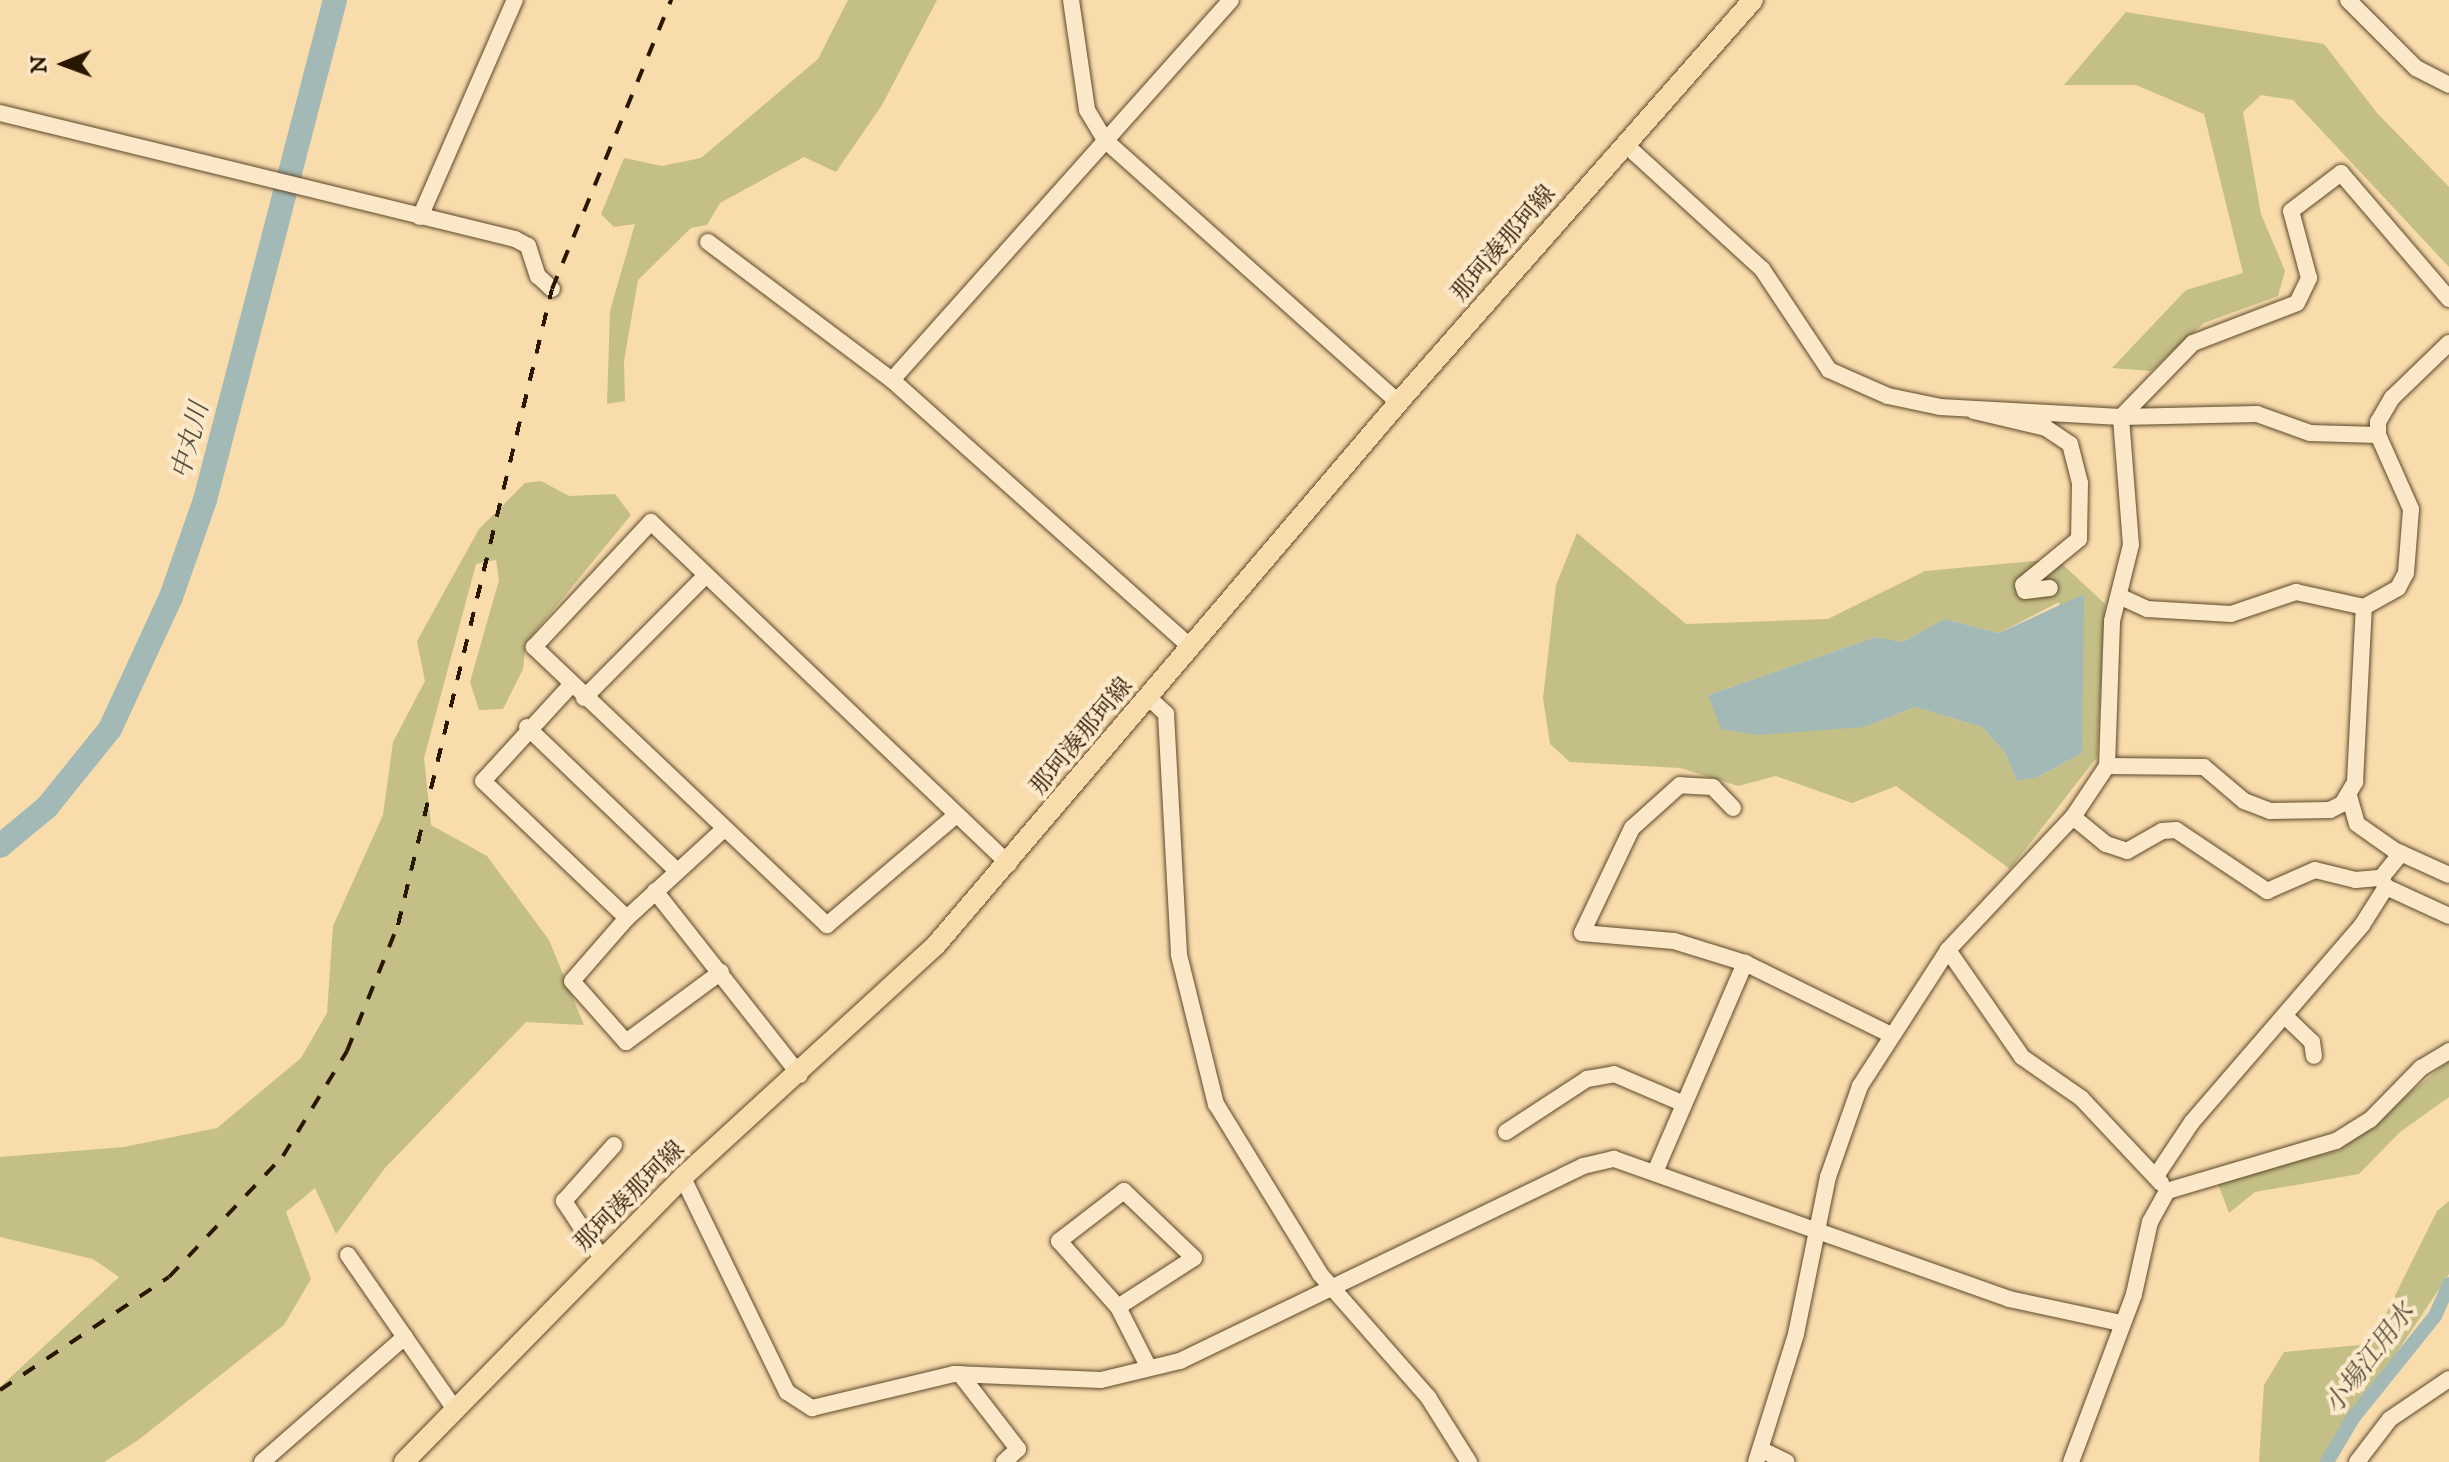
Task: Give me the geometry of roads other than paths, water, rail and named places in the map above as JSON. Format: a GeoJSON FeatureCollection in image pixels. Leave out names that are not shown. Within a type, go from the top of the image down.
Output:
{"type":"FeatureCollection","features":[{"type":"Feature","properties":{"kind":"main road","name":"那珂湊那珂線"},"geometry":{"type":"LineString","coordinates":[[404,1462],[683,1178],[800,1075],[936,945],[1009,864],[1190,646],[1399,403],[1753,0]]}},
{"type":"Feature","properties":{"kind":"street"},"geometry":{"type":"LineString","coordinates":[[420,217],[515,0]]}},
{"type":"Feature","properties":{"kind":"street"},"geometry":{"type":"LineString","coordinates":[[1071,0],[1087,110],[1105,140],[1399,403]]}},
{"type":"Feature","properties":{"kind":"street"},"geometry":{"type":"LineString","coordinates":[[892,380],[1231,0]]}},
{"type":"Feature","properties":{"kind":"street"},"geometry":{"type":"LineString","coordinates":[[2348,0],[2416,68],[2449,85]]}},
{"type":"Feature","properties":{"kind":"street"},"geometry":{"type":"LineString","coordinates":[[0,113],[290,187],[515,239],[528,246],[538,276],[552,289]]}},
{"type":"Feature","properties":{"kind":"street"},"geometry":{"type":"LineString","coordinates":[[1626,145],[1762,269],[1829,370],[1888,396],[1940,407],[1969,406],[2121,417],[2257,414],[2310,433],[2378,435]]}},
{"type":"Feature","properties":{"kind":"street"},"geometry":{"type":"LineString","coordinates":[[1787,1462],[1760,1457],[1820,1232],[1828,1177],[1860,1086],[1889,1034],[1948,950],[2073,817],[2107,766],[2112,621],[2131,545],[2121,417],[2193,343],[2297,303],[2309,278],[2291,211],[2341,173],[2449,299]]}},
{"type":"Feature","properties":{"kind":"street"},"geometry":{"type":"LineString","coordinates":[[708,242],[892,380],[1190,646]]}},
{"type":"Feature","properties":{"kind":"street"},"geometry":{"type":"LineString","coordinates":[[2119,596],[2147,609],[2210,614],[2246,610],[2296,592],[2364,607],[2398,588],[2413,527],[2407,496],[2378,435],[2382,410],[2449,343]]}},
{"type":"Feature","properties":{"kind":"street"},"geometry":{"type":"LineString","coordinates":[[1969,406],[1984,417],[2046,428],[2070,444],[2082,501],[2079,539],[2023,585],[2025,591],[2050,588]]}},
{"type":"Feature","properties":{"kind":"street"},"geometry":{"type":"LineString","coordinates":[[955,816],[827,925],[723,830],[534,647],[651,522],[955,816],[1009,864]]}},
{"type":"Feature","properties":{"kind":"street"},"geometry":{"type":"LineString","coordinates":[[584,698],[706,575]]}},
{"type":"Feature","properties":{"kind":"street"},"geometry":{"type":"LineString","coordinates":[[2107,766],[2204,767],[2244,801],[2270,811],[2330,810],[2349,796],[2355,782],[2364,607]]}},
{"type":"Feature","properties":{"kind":"street"},"geometry":{"type":"LineString","coordinates":[[571,685],[527,727],[483,781],[627,918]]}},
{"type":"Feature","properties":{"kind":"street"},"geometry":{"type":"LineString","coordinates":[[1148,697],[1166,714],[1173,904],[1205,1076],[1230,1134],[1334,1291],[1428,1397],[1469,1462]]}},
{"type":"Feature","properties":{"kind":"street"},"geometry":{"type":"LineString","coordinates":[[527,727],[677,871]]}},
{"type":"Feature","properties":{"kind":"street"},"geometry":{"type":"LineString","coordinates":[[1733,808],[1713,787],[1680,785],[1632,828],[1582,933],[1674,941],[1745,963],[1889,1034]]}},
{"type":"Feature","properties":{"kind":"street"},"geometry":{"type":"LineString","coordinates":[[2349,796],[2357,824],[2401,853],[2449,875]]}},
{"type":"Feature","properties":{"kind":"street"},"geometry":{"type":"LineString","coordinates":[[2073,817],[2106,844],[2127,851],[2162,831],[2176,830],[2267,891],[2315,870],[2356,880],[2384,882],[2449,916]]}},
{"type":"Feature","properties":{"kind":"street"},"geometry":{"type":"LineString","coordinates":[[721,972],[626,1042],[572,981],[627,918],[723,830]]}},
{"type":"Feature","properties":{"kind":"street"},"geometry":{"type":"LineString","coordinates":[[2156,1176],[2192,1122],[2275,1023],[2287,1018],[2384,882],[2401,853]]}},
{"type":"Feature","properties":{"kind":"street"},"geometry":{"type":"LineString","coordinates":[[655,891],[800,1075]]}},
{"type":"Feature","properties":{"kind":"street"},"geometry":{"type":"LineString","coordinates":[[1948,950],[2022,1057],[2081,1098],[2167,1191]]}},
{"type":"Feature","properties":{"kind":"street"},"geometry":{"type":"LineString","coordinates":[[1655,1172],[1745,963]]}},
{"type":"Feature","properties":{"kind":"street"},"geometry":{"type":"LineString","coordinates":[[2287,1018],[2304,1031],[2314,1056]]}},
{"type":"Feature","properties":{"kind":"street"},"geometry":{"type":"LineString","coordinates":[[2071,1462],[2121,1323],[2150,1222],[2167,1191],[2336,1141],[2370,1120],[2421,1068],[2449,1051]]}},
{"type":"Feature","properties":{"kind":"street"},"geometry":{"type":"LineString","coordinates":[[1506,1132],[1587,1079],[1614,1074],[1684,1104]]}},
{"type":"Feature","properties":{"kind":"street"},"geometry":{"type":"LineString","coordinates":[[603,1260],[564,1201],[614,1145]]}},
{"type":"Feature","properties":{"kind":"street"},"geometry":{"type":"LineString","coordinates":[[683,1178],[787,1392],[799,1404],[812,1408],[960,1374],[1101,1380],[1149,1368],[1208,1349],[1334,1291],[1583,1166],[1624,1159],[2009,1299],[2121,1323]]}},
{"type":"Feature","properties":{"kind":"street"},"geometry":{"type":"LineString","coordinates":[[1118,1307],[1194,1258],[1124,1191],[1059,1241],[1118,1307],[1149,1368]]}},
{"type":"Feature","properties":{"kind":"street"},"geometry":{"type":"LineString","coordinates":[[348,1255],[456,1411]]}},
{"type":"Feature","properties":{"kind":"street"},"geometry":{"type":"LineString","coordinates":[[262,1462],[405,1337]]}},
{"type":"Feature","properties":{"kind":"street"},"geometry":{"type":"LineString","coordinates":[[960,1374],[1018,1449],[1004,1462]]}},
{"type":"Feature","properties":{"kind":"street"},"geometry":{"type":"LineString","coordinates":[[2357,1462],[2390,1419],[2449,1379]]}},
{"type":"Feature","properties":{"kind":"water"},"geometry":{"type":"Polygon","coordinates":[[[2084,594],[2082,753],[2038,777],[2017,781],[2005,753],[1982,727],[1915,707],[1865,727],[1757,735],[1721,729],[1708,695],[1876,637],[1903,642],[1944,619],[1999,633],[2084,594]]]}},
{"type":"Feature","properties":{"kind":"waterway","name":"中丸川"},"geometry":{"type":"LineString","coordinates":[[0,846],[47,807],[110,729],[171,597],[205,500],[335,0]]}},
{"type":"Feature","properties":{"kind":"waterway","name":"小場江用水"},"geometry":{"type":"LineString","coordinates":[[2327,1462],[2353,1418],[2435,1316],[2449,1284]]}},
{"type":"Feature","properties":{"kind":"railway"},"geometry":{"type":"LineString","coordinates":[[0,1390],[169,1277],[283,1156],[347,1051],[398,925],[552,289],[671,0]]}}]}
